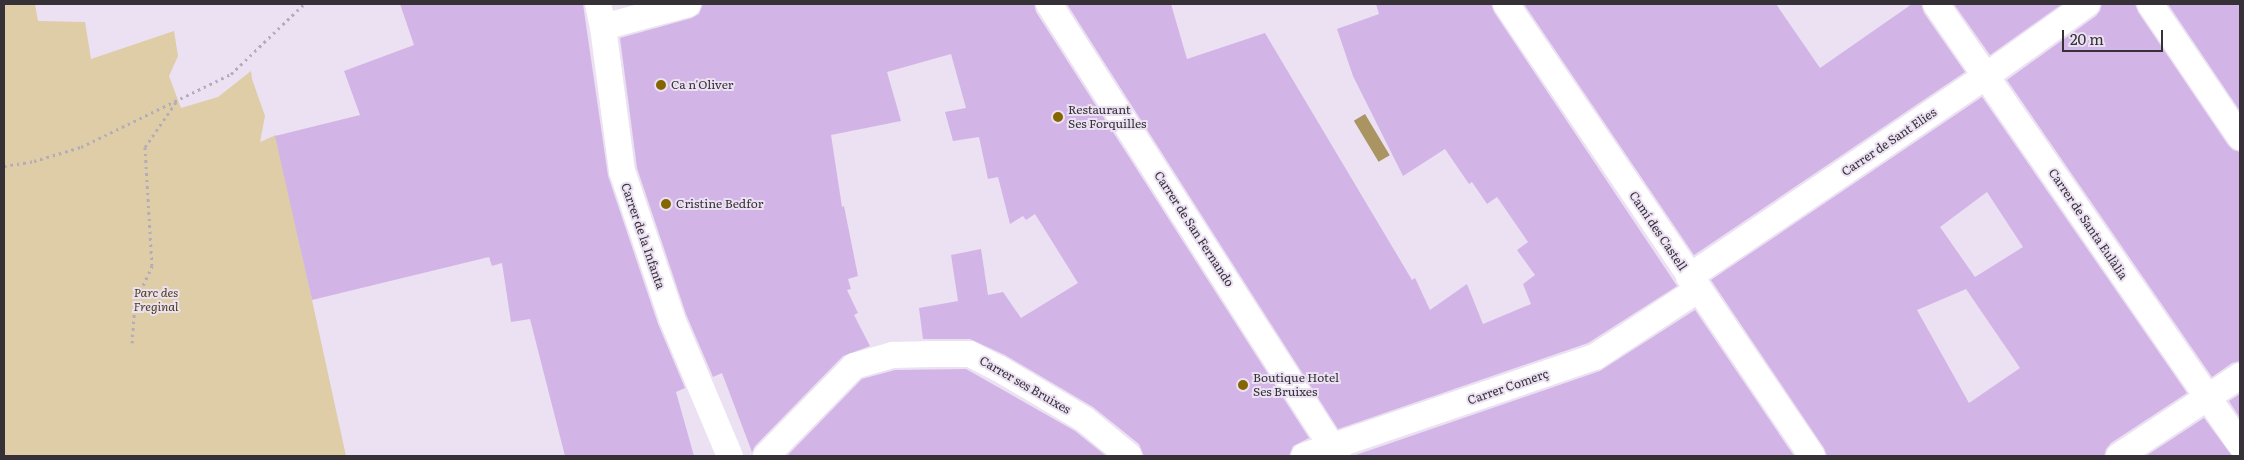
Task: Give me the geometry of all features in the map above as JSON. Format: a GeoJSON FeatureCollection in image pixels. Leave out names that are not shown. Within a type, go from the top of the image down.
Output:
{"type":"FeatureCollection","features":[{"type":"Feature","properties":{"kind":"street"},"geometry":{"type":"LineString","coordinates":[[600,15],[688,4]]}},
{"type":"Feature","properties":{"kind":"street","name":"Carrer de San Fernando"},"geometry":{"type":"LineString","coordinates":[[1049,4],[1335,452]]}},
{"type":"Feature","properties":{"kind":"street","name":"Camí des Castell"},"geometry":{"type":"LineString","coordinates":[[1506,4],[1812,456]]}},
{"type":"Feature","properties":{"kind":"street","name":"Carrer de Santa Eulàlia"},"geometry":{"type":"LineString","coordinates":[[1936,4],[2240,444]]}},
{"type":"Feature","properties":{"kind":"street","name":"Carrer de Sant Elies"},"geometry":{"type":"LineString","coordinates":[[1694,283],[2087,4]]}},
{"type":"Feature","properties":{"kind":"street"},"geometry":{"type":"LineString","coordinates":[[2150,4],[2240,137]]}},
{"type":"Feature","properties":{"kind":"street","name":"Carrer de la Infanta"},"geometry":{"type":"LineString","coordinates":[[600,15],[622,172],[672,319],[730,456]]}},
{"type":"Feature","properties":{"kind":"street","name":"Carrer Comerç"},"geometry":{"type":"LineString","coordinates":[[1304,456],[1335,452],[1595,357],[1694,283]]}},
{"type":"Feature","properties":{"kind":"street","name":"Carrer ses Bruixes"},"geometry":{"type":"LineString","coordinates":[[766,456],[854,366],[893,355],[933,354],[970,354],[998,368],[1084,419],[1129,456]]}},
{"type":"Feature","properties":{"kind":"street"},"geometry":{"type":"LineString","coordinates":[[2119,456],[2240,376]]}},
{"type":"Feature","properties":{"kind":"path"},"geometry":{"type":"LineString","coordinates":[[4,166],[34,161],[81,147],[231,74],[304,4]]}},
{"type":"Feature","properties":{"kind":"path"},"geometry":{"type":"LineString","coordinates":[[132,343],[135,303],[152,266],[145,147],[177,100]]}},
{"type":"Feature","properties":{"kind":"green space","name":"Parc des Freginal"},"geometry":{"type":"Polygon","coordinates":[[[4,4],[35,4],[38,21],[85,22],[91,59],[174,31],[178,56],[169,76],[181,108],[218,97],[251,71],[265,116],[260,142],[276,135],[346,456],[4,456],[4,4]]]}},
{"type":"Feature","properties":{"kind":"shaded area"},"geometry":{"type":"Polygon","coordinates":[[[1365,114],[1390,155],[1379,162],[1354,121],[1365,114]]]}},
{"type":"Feature","properties":{"kind":"building"},"geometry":{"type":"Polygon","coordinates":[[[400,4],[583,4],[608,176],[658,324],[685,388],[676,392],[694,456],[565,456],[530,319],[511,322],[502,263],[492,266],[489,257],[312,300],[275,136],[360,115],[344,71],[414,45],[400,4]]]}},
{"type":"Feature","properties":{"kind":"building"},"geometry":{"type":"Polygon","coordinates":[[[703,4],[1034,4],[1036,12],[1309,438],[1293,446],[1289,456],[1144,456],[1139,444],[1093,407],[1005,355],[970,339],[923,339],[919,308],[958,301],[951,255],[981,249],[988,295],[1003,292],[1021,318],[1078,283],[1035,214],[1026,220],[1023,216],[1010,224],[998,177],[988,179],[979,137],[953,141],[945,112],[966,108],[951,54],[887,72],[901,121],[831,135],[842,207],[844,206],[858,276],[848,279],[851,289],[847,290],[858,313],[854,315],[870,346],[843,356],[755,446],[752,452],[722,373],[713,377],[686,314],[637,168],[620,38],[692,18],[699,14],[703,4]]]}},
{"type":"Feature","properties":{"kind":"building"},"geometry":{"type":"Polygon","coordinates":[[[1067,4],[1171,4],[1187,59],[1265,33],[1412,280],[1415,278],[1430,310],[1467,284],[1483,324],[1531,304],[1523,284],[1535,275],[1517,250],[1528,242],[1497,197],[1487,204],[1472,182],[1469,184],[1445,149],[1403,176],[1353,76],[1337,29],[1379,14],[1376,4],[1491,4],[1494,12],[1677,286],[1588,343],[1338,429],[1067,4]]]}},
{"type":"Feature","properties":{"kind":"building"},"geometry":{"type":"Polygon","coordinates":[[[1524,4],[1776,4],[1820,68],[1912,4],[1921,4],[1924,13],[1965,72],[1694,255],[1524,4]]]}},
{"type":"Feature","properties":{"kind":"building"},"geometry":{"type":"Polygon","coordinates":[[[1954,4],[2062,4],[1990,55],[1954,4]]]}},
{"type":"Feature","properties":{"kind":"building"},"geometry":{"type":"Polygon","coordinates":[[[2102,4],[2135,4],[2138,12],[2228,145],[2233,150],[2240,152],[2240,361],[2232,363],[2212,377],[2007,80],[2096,16],[2102,4]]]}},
{"type":"Feature","properties":{"kind":"building"},"geometry":{"type":"Polygon","coordinates":[[[2168,4],[2240,4],[2240,111],[2168,4]]]}},
{"type":"Feature","properties":{"kind":"building"},"geometry":{"type":"Polygon","coordinates":[[[1982,97],[2187,393],[2111,443],[2106,449],[2104,456],[1827,456],[1824,448],[1711,280],[1982,97]],[[1987,192],[1940,227],[1975,277],[2023,247],[1987,192]],[[1966,289],[1917,310],[1969,403],[2020,368],[1966,289]]]}},
{"type":"Feature","properties":{"kind":"building"},"geometry":{"type":"Polygon","coordinates":[[[1695,310],[1794,456],[1353,456],[1600,371],[1695,310]]]}},
{"type":"Feature","properties":{"kind":"building"},"geometry":{"type":"Polygon","coordinates":[[[966,369],[1075,431],[1106,456],[787,456],[862,379],[895,370],[966,369]]]}},
{"type":"Feature","properties":{"kind":"building"},"geometry":{"type":"Polygon","coordinates":[[[2240,394],[2240,418],[2229,401],[2240,394]]]}},
{"type":"Feature","properties":{"kind":"building"},"geometry":{"type":"Polygon","coordinates":[[[2204,418],[2232,456],[2146,456],[2204,418]]]}},
{"type":"Feature","properties":{"kind":"place","name":"Ca n'Oliver"},"geometry":{"type":"Point","coordinates":[661,85]}},
{"type":"Feature","properties":{"kind":"place","name":"Restaurant Ses Forquilles"},"geometry":{"type":"Point","coordinates":[1058,117]}},
{"type":"Feature","properties":{"kind":"place","name":"Cristine Bedfor"},"geometry":{"type":"Point","coordinates":[666,204]}},
{"type":"Feature","properties":{"kind":"place","name":"Boutique Hotel Ses Bruixes"},"geometry":{"type":"Point","coordinates":[1243,385]}}]}
